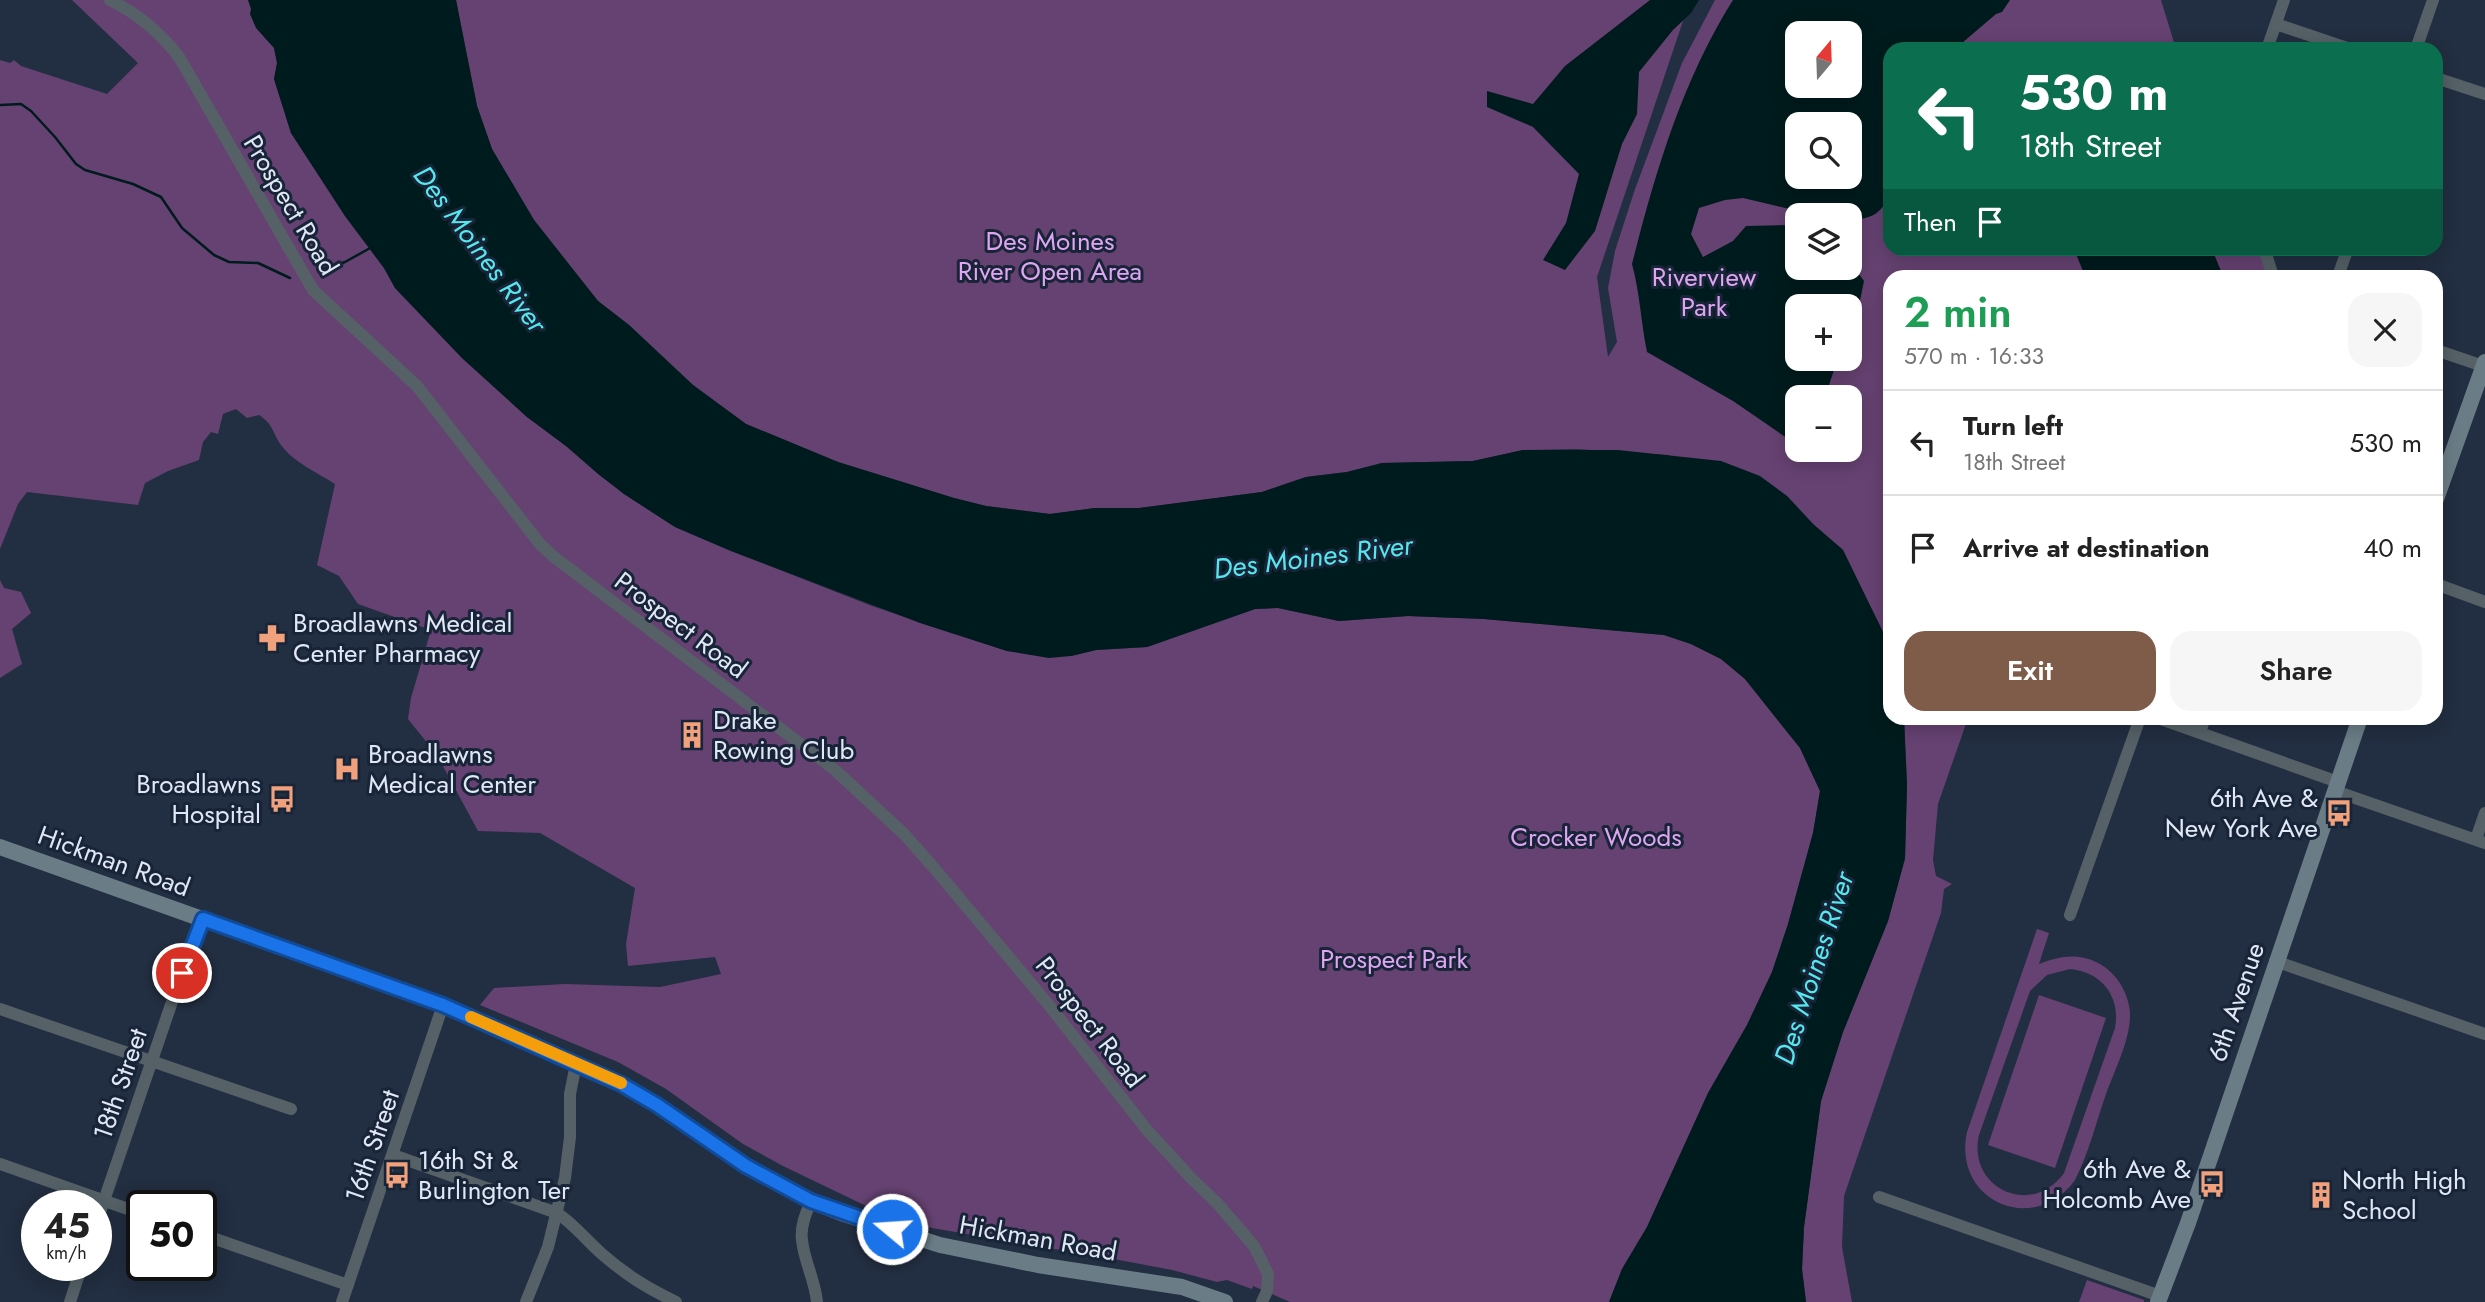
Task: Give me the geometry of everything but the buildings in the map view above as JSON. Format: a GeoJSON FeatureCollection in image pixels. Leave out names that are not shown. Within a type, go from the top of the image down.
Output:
{"type":"FeatureCollection","features":[{"type":"Feature","properties":{"kind":"main road"},"geometry":{"type":"LineString","coordinates":[[2443,479],[2484,364]]}},
{"type":"Feature","properties":{"kind":"main road","name":"6th Avenue"},"geometry":{"type":"LineString","coordinates":[[2159,1299],[2188,1223],[2358,725]]}},
{"type":"Feature","properties":{"kind":"main road","name":"Hickman Road"},"geometry":{"type":"LineString","coordinates":[[0,847],[443,1005],[621,1084],[657,1105],[746,1166],[811,1201],[940,1245],[1038,1265],[1182,1287],[1225,1302]]}},
{"type":"Feature","properties":{"kind":"street","name":"Prospect Road"},"geometry":{"type":"LineString","coordinates":[[110,0],[142,18],[179,57],[313,290],[417,386],[540,544],[835,770],[904,834],[935,869],[1048,1004],[1147,1130],[1254,1245],[1268,1274],[1267,1291],[1262,1302]]}},
{"type":"Feature","properties":{"kind":"street"},"geometry":{"type":"LineString","coordinates":[[2270,42],[2284,0]]}},
{"type":"Feature","properties":{"kind":"street"},"geometry":{"type":"LineString","coordinates":[[2418,42],[2433,0]]}},
{"type":"Feature","properties":{"kind":"street"},"geometry":{"type":"LineString","coordinates":[[2276,24],[2329,42]]}},
{"type":"Feature","properties":{"kind":"street"},"geometry":{"type":"LineString","coordinates":[[2443,80],[2485,94]]}},
{"type":"Feature","properties":{"kind":"street"},"geometry":{"type":"LineString","coordinates":[[2443,351],[2484,364]]}},
{"type":"Feature","properties":{"kind":"street"},"geometry":{"type":"LineString","coordinates":[[2443,587],[2485,602]]}},
{"type":"Feature","properties":{"kind":"street"},"geometry":{"type":"LineString","coordinates":[[2070,915],[2138,725]]}},
{"type":"Feature","properties":{"kind":"street"},"geometry":{"type":"LineString","coordinates":[[2179,725],[2480,841],[2485,813]]}},
{"type":"Feature","properties":{"kind":"street"},"geometry":{"type":"LineString","coordinates":[[2200,732],[2202,725]]}},
{"type":"Feature","properties":{"kind":"street","name":"18th Street"},"geometry":{"type":"LineString","coordinates":[[108,1190],[188,955],[203,919]]}},
{"type":"Feature","properties":{"kind":"street"},"geometry":{"type":"LineString","coordinates":[[2275,961],[2485,1034]]}},
{"type":"Feature","properties":{"kind":"street","name":"16th Street"},"geometry":{"type":"LineString","coordinates":[[342,1302],[443,1005]]}},
{"type":"Feature","properties":{"kind":"street"},"geometry":{"type":"LineString","coordinates":[[0,1009],[290,1109]]}},
{"type":"Feature","properties":{"kind":"street"},"geometry":{"type":"LineString","coordinates":[[526,1302],[548,1247],[565,1178],[570,1137],[570,1094],[576,1064]]}},
{"type":"Feature","properties":{"kind":"street"},"geometry":{"type":"LineString","coordinates":[[393,1155],[557,1213],[641,1285],[676,1302]]}},
{"type":"Feature","properties":{"kind":"street"},"geometry":{"type":"LineString","coordinates":[[0,1164],[73,1190]]}},
{"type":"Feature","properties":{"kind":"street"},"geometry":{"type":"LineString","coordinates":[[1879,1197],[2159,1299]]}},
{"type":"Feature","properties":{"kind":"street"},"geometry":{"type":"LineString","coordinates":[[811,1201],[804,1217],[801,1239],[816,1288],[817,1302]]}},
{"type":"Feature","properties":{"kind":"street"},"geometry":{"type":"LineString","coordinates":[[217,1240],[348,1285]]}},
{"type":"Feature","properties":{"kind":"street"},"geometry":{"type":"LineString","coordinates":[[69,1302],[76,1281]]}},
{"type":"Feature","properties":{"kind":"green space","name":"Prospect Park"},"geometry":{"type":"Polygon","coordinates":[[[72,0],[248,0],[264,37],[274,47],[277,63],[274,79],[291,133],[395,288],[462,358],[527,417],[624,494],[675,527],[731,551],[872,606],[1007,651],[1071,656],[1096,650],[1147,647],[1255,609],[1278,608],[1339,621],[1408,616],[1484,619],[1664,635],[1691,644],[1721,659],[1745,679],[1800,748],[1820,791],[1813,833],[1772,972],[1747,1025],[1708,1093],[1647,1227],[1622,1269],[1609,1302],[1290,1302],[1253,1286],[1252,1289],[1227,1280],[1217,1282],[1172,1270],[932,1228],[862,1204],[783,1166],[743,1144],[666,1089],[618,1062],[480,1005],[494,988],[565,984],[660,987],[721,974],[715,957],[628,966],[626,944],[635,888],[540,833],[478,831],[437,755],[408,719],[411,698],[431,630],[358,604],[339,576],[317,565],[335,484],[292,457],[281,445],[270,425],[259,415],[247,418],[236,409],[223,414],[218,434],[211,432],[203,442],[199,460],[145,483],[138,505],[27,492],[18,504],[0,549],[0,60],[10,63],[14,60],[21,66],[107,94],[138,63],[72,0]]]}},
{"type":"Feature","properties":{"kind":"green space","name":"Des Moines River Open Area"},"geometry":{"type":"Polygon","coordinates":[[[456,0],[1695,0],[1685,15],[1597,277],[1608,357],[1617,342],[1608,288],[1615,251],[1682,63],[1715,0],[2161,0],[2174,42],[1883,42],[1883,256],[2266,256],[2271,270],[1883,270],[1883,636],[1843,550],[1813,524],[1787,496],[1668,455],[1577,449],[1523,450],[1473,461],[1382,463],[1347,472],[1306,477],[1262,492],[1139,508],[1095,508],[1050,514],[986,506],[954,498],[838,462],[746,424],[693,385],[629,325],[598,301],[534,220],[492,149],[477,106],[456,0]]]}},
{"type":"Feature","properties":{"kind":"green space"},"geometry":{"type":"Polygon","coordinates":[[[0,580],[4,588],[21,592],[31,613],[12,629],[22,664],[0,678],[0,580]]]}},
{"type":"Feature","properties":{"kind":"green space"},"geometry":{"type":"Polygon","coordinates":[[[1904,725],[1966,725],[1938,804],[1933,860],[1936,876],[1952,884],[1944,889],[1941,913],[1844,1196],[1842,1247],[1852,1302],[1806,1302],[1802,1269],[1804,1227],[1821,1101],[1843,1032],[1888,921],[1905,859],[1907,785],[1904,725]]]}},
{"type":"Feature","properties":{"kind":"green space"},"geometry":{"type":"Polygon","coordinates":[[[2037,929],[2049,933],[2039,964],[2054,959],[2077,957],[2100,964],[2121,984],[2130,1012],[2125,1043],[2084,1159],[2075,1180],[2058,1197],[2039,1206],[2019,1208],[2000,1203],[1984,1193],[1972,1177],[1966,1156],[1967,1132],[2037,929]],[[2070,969],[2047,975],[2030,991],[1979,1135],[1978,1154],[1983,1170],[1992,1183],[2005,1191],[2020,1195],[2036,1194],[2051,1187],[2064,1173],[2115,1028],[2112,996],[2100,981],[2081,971],[2070,969]]]}},
{"type":"Feature","properties":{"kind":"green space"},"geometry":{"type":"Polygon","coordinates":[[[2039,995],[2106,1018],[2055,1168],[1988,1145],[2039,995]]]}},
{"type":"Feature","properties":{"kind":"green space"},"geometry":{"type":"Polygon","coordinates":[[[2087,1280],[2144,1300],[2144,1302],[2079,1302],[2087,1280]]]}},
{"type":"Feature","properties":{"kind":"water","name":"Des Moines River"},"geometry":{"type":"Polygon","coordinates":[[[248,0],[456,0],[477,106],[492,149],[534,220],[598,301],[629,325],[693,385],[746,424],[838,462],[986,506],[1050,514],[1095,508],[1139,508],[1262,492],[1306,477],[1347,472],[1382,463],[1473,461],[1523,450],[1618,450],[1721,461],[1760,476],[1787,496],[1813,524],[1843,550],[1883,632],[1883,725],[1904,725],[1907,785],[1905,858],[1888,921],[1843,1032],[1821,1101],[1804,1227],[1802,1269],[1806,1302],[1609,1302],[1622,1269],[1647,1227],[1708,1093],[1747,1025],[1772,972],[1813,833],[1820,791],[1800,748],[1745,679],[1721,659],[1691,644],[1664,635],[1484,619],[1408,616],[1339,621],[1278,608],[1255,609],[1147,647],[1096,650],[1049,658],[1007,651],[920,623],[675,527],[624,494],[527,417],[462,358],[395,288],[291,133],[274,79],[277,63],[274,48],[256,28],[250,14],[248,0]]]}},
{"type":"Feature","properties":{"kind":"water"},"geometry":{"type":"Polygon","coordinates":[[[1650,0],[1699,0],[1691,13],[1673,30],[1639,72],[1637,114],[1622,144],[1595,231],[1565,270],[1543,260],[1566,223],[1579,174],[1533,127],[1487,107],[1487,91],[1533,104],[1565,66],[1650,0]]]}},
{"type":"Feature","properties":{"kind":"water"},"geometry":{"type":"Polygon","coordinates":[[[1733,0],[2010,0],[2002,12],[1963,42],[1883,42],[1881,210],[1862,218],[1862,203],[1785,203],[1785,208],[1743,198],[1699,208],[1691,234],[1703,257],[1733,241],[1746,226],[1785,225],[1785,280],[1862,278],[1864,281],[1861,294],[1785,294],[1785,371],[1834,371],[1829,385],[1785,385],[1785,437],[1733,401],[1647,352],[1632,264],[1650,196],[1685,95],[1733,0]]]}},
{"type":"Feature","properties":{"kind":"water"},"geometry":{"type":"Polygon","coordinates":[[[2077,256],[2215,256],[2221,270],[2083,270],[2077,256]]]}},
{"type":"Feature","properties":{"kind":"waterway"},"geometry":{"type":"LineString","coordinates":[[0,105],[21,104],[31,111],[76,164],[85,170],[133,184],[161,197],[182,228],[214,255],[229,262],[258,263],[290,278]]}},
{"type":"Feature","properties":{"kind":"waterway"},"geometry":{"type":"LineString","coordinates":[[321,270],[345,262],[372,247]]}},
{"type":"Feature","properties":{"kind":"slow traffic"},"geometry":{"type":"LineString","coordinates":[[471,1017],[621,1083]]}},
{"type":"Feature","properties":{"kind":"place","name":"Broadlawns Medical Center Pharmacy"},"geometry":{"type":"Point","coordinates":[272,638]}},
{"type":"Feature","properties":{"kind":"place","name":"Drake Rowing Club"},"geometry":{"type":"Point","coordinates":[692,735]}},
{"type":"Feature","properties":{"kind":"place","name":"Broadlawns Medical Center"},"geometry":{"type":"Point","coordinates":[347,769]}},
{"type":"Feature","properties":{"kind":"place","name":"Broadlawns Hospital"},"geometry":{"type":"Point","coordinates":[282,799]}},
{"type":"Feature","properties":{"kind":"place","name":"6th Ave & New York Ave"},"geometry":{"type":"Point","coordinates":[2339,813]}},
{"type":"Feature","properties":{"kind":"place","name":"16th St & Burlington Ter"},"geometry":{"type":"Point","coordinates":[397,1175]}},
{"type":"Feature","properties":{"kind":"place","name":"6th Ave & Holcomb Ave"},"geometry":{"type":"Point","coordinates":[2212,1184]}},
{"type":"Feature","properties":{"kind":"place","name":"North High School"},"geometry":{"type":"Point","coordinates":[2321,1195]}},
{"type":"Feature","properties":{"kind":"route"},"geometry":{"type":"LineString","coordinates":[[182,973],[203,919],[443,1005],[621,1084],[657,1105],[746,1166],[811,1201],[892,1229]]}},
{"type":"Feature","properties":{"kind":"park label","name":"Riverview Park"},"geometry":{"type":"Point","coordinates":[1704,292]}},
{"type":"Feature","properties":{"kind":"park label","name":"Crocker Woods"},"geometry":{"type":"Point","coordinates":[1596,837]}}]}
